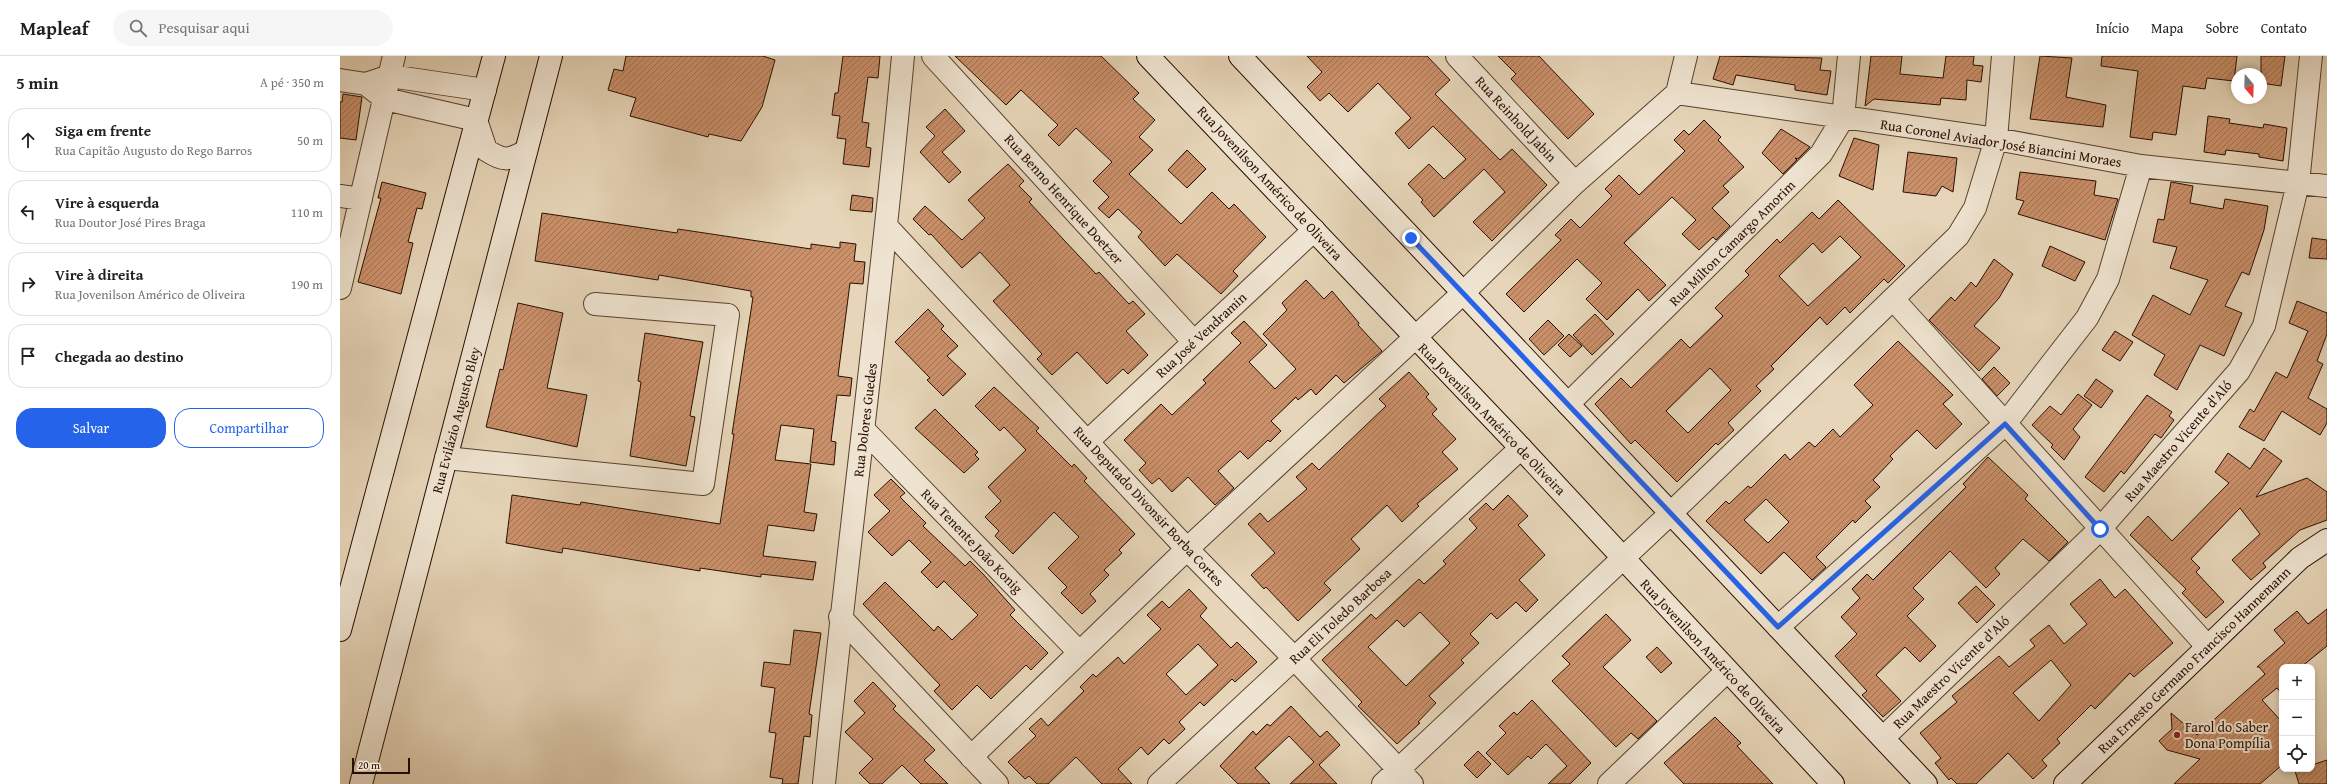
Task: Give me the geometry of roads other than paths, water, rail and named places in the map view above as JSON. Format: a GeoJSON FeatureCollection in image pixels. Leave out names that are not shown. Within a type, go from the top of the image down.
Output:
{"type":"FeatureCollection","features":[{"type":"Feature","properties":{"kind":"street"},"geometry":{"type":"LineString","coordinates":[[340,630],[494,56]]}},
{"type":"Feature","properties":{"kind":"street","name":"Rua Evilázio Augusto Bley"},"geometry":{"type":"LineString","coordinates":[[362,784],[551,56]]}},
{"type":"Feature","properties":{"kind":"street","name":"Rua Dolores Guedes"},"geometry":{"type":"LineString","coordinates":[[824,784],[840,617],[864,430],[887,227],[903,56]]}},
{"type":"Feature","properties":{"kind":"street","name":"Rua Benno Henrique Doetzer"},"geometry":{"type":"LineString","coordinates":[[933,56],[1194,342]]}},
{"type":"Feature","properties":{"kind":"street","name":"Rua Jovenilson Américo de Oliveira"},"geometry":{"type":"LineString","coordinates":[[1148,56],[1521,448],[1829,783]]}},
{"type":"Feature","properties":{"kind":"street"},"geometry":{"type":"LineString","coordinates":[[1240,56],[1926,784]]}},
{"type":"Feature","properties":{"kind":"street","name":"Rua Reinhold Jabin"},"geometry":{"type":"LineString","coordinates":[[1457,56],[1576,183]]}},
{"type":"Feature","properties":{"kind":"street"},"geometry":{"type":"LineString","coordinates":[[971,756],[1187,548],[1463,293],[1576,183],[1677,93],[1686,56]]}},
{"type":"Feature","properties":{"kind":"street","name":"Rua Milton Camargo Amorim"},"geometry":{"type":"LineString","coordinates":[[1568,404],[1821,154],[1843,118],[1849,56]]}},
{"type":"Feature","properties":{"kind":"street"},"geometry":{"type":"LineString","coordinates":[[1398,779],[1622,559],[1671,514],[1958,236],[1975,208],[1996,139],[2003,56]]}},
{"type":"Feature","properties":{"kind":"street","name":"Rua Maestro Vicente d'Aló"},"geometry":{"type":"LineString","coordinates":[[1883,738],[2100,529],[2239,371],[2264,326],[2298,183],[2311,56]]}},
{"type":"Feature","properties":{"kind":"street"},"geometry":{"type":"LineString","coordinates":[[366,84],[392,66],[485,90]]}},
{"type":"Feature","properties":{"kind":"street"},"geometry":{"type":"LineString","coordinates":[[340,288],[392,66]]}},
{"type":"Feature","properties":{"kind":"street"},"geometry":{"type":"LineString","coordinates":[[340,80],[366,84],[385,99],[476,120]]}},
{"type":"Feature","properties":{"kind":"street","name":"Rua Coronel Aviador José Biancini Moraes"},"geometry":{"type":"LineString","coordinates":[[1677,93],[1996,139],[2141,166],[2327,186]]}},
{"type":"Feature","properties":{"kind":"street"},"geometry":{"type":"LineString","coordinates":[[476,120],[486,150],[498,158],[512,159],[526,151]]}},
{"type":"Feature","properties":{"kind":"street"},"geometry":{"type":"LineString","coordinates":[[1778,627],[2005,424],[2087,318],[2108,279],[2141,166]]}},
{"type":"Feature","properties":{"kind":"street"},"geometry":{"type":"LineString","coordinates":[[340,196],[361,199]]}},
{"type":"Feature","properties":{"kind":"street","name":"Rua Deputado Divonsir Borba Cortes"},"geometry":{"type":"LineString","coordinates":[[887,227],[1187,548],[1294,658],[1398,779]]}},
{"type":"Feature","properties":{"kind":"street","name":"Rua José Vendramin"},"geometry":{"type":"LineString","coordinates":[[1088,441],[1314,230]]}},
{"type":"Feature","properties":{"kind":"street"},"geometry":{"type":"LineString","coordinates":[[1893,299],[2100,529],[2208,646]]}},
{"type":"Feature","properties":{"kind":"street"},"geometry":{"type":"LineString","coordinates":[[446,458],[704,484],[728,315],[595,304]]}},
{"type":"Feature","properties":{"kind":"street","name":"Rua Tenente João Konig"},"geometry":{"type":"LineString","coordinates":[[864,430],[1079,652]]}},
{"type":"Feature","properties":{"kind":"street","name":"Rua Eli Toledo Barbosa"},"geometry":{"type":"LineString","coordinates":[[1159,784],[1521,448]]}},
{"type":"Feature","properties":{"kind":"street","name":"Rua Ernesto Germano Francisco Hannemann"},"geometry":{"type":"LineString","coordinates":[[2066,784],[2300,558],[2327,540]]}},
{"type":"Feature","properties":{"kind":"street"},"geometry":{"type":"LineString","coordinates":[[840,617],[997,784]]}},
{"type":"Feature","properties":{"kind":"street"},"geometry":{"type":"LineString","coordinates":[[1609,784],[1727,671]]}},
{"type":"Feature","properties":{"kind":"place","name":"Farol do Saber Dona Pompília"},"geometry":{"type":"Point","coordinates":[2177,735]}}]}
